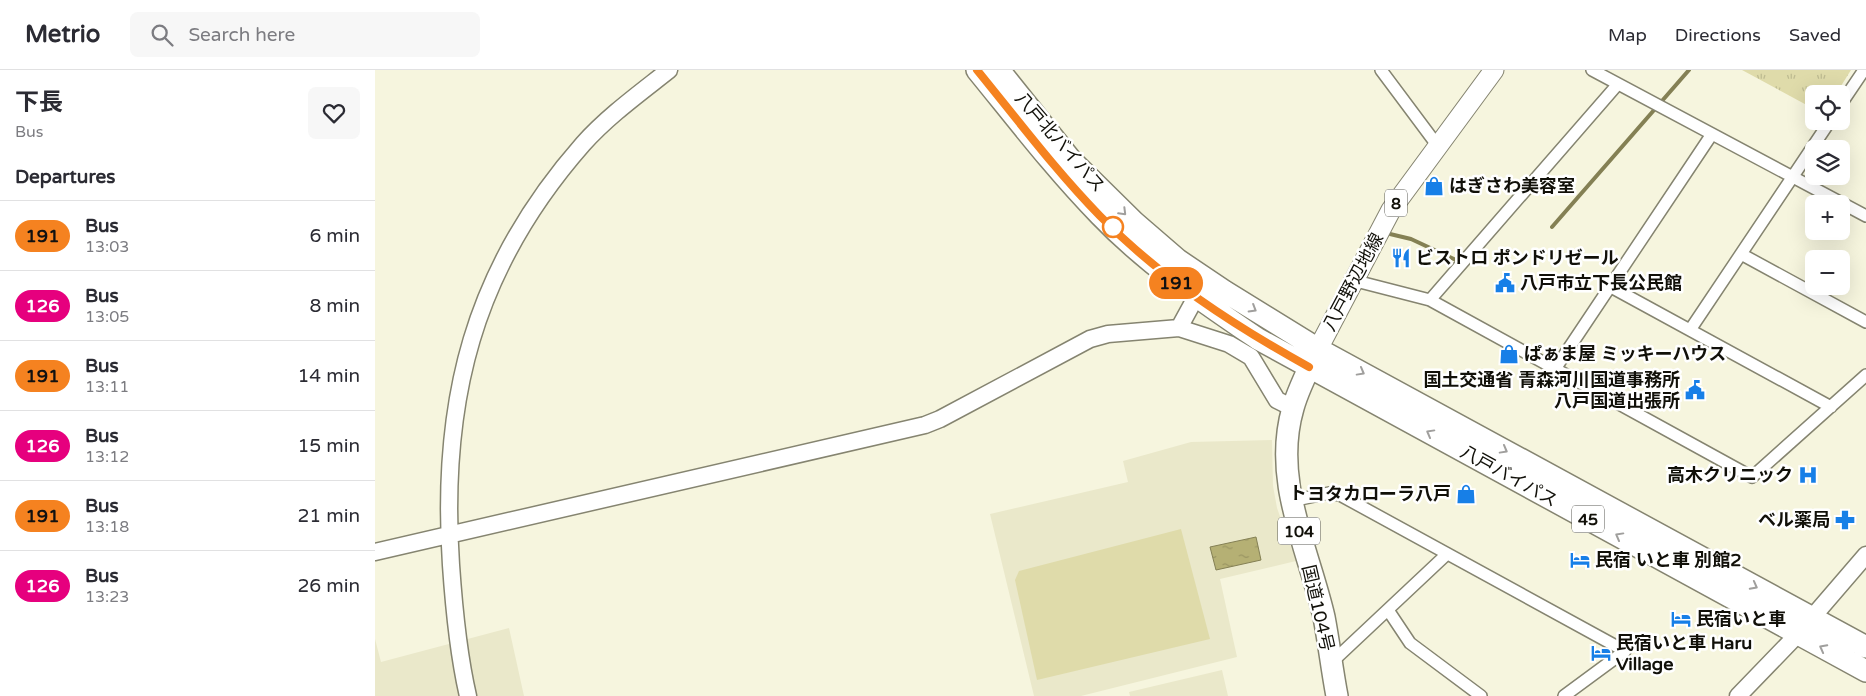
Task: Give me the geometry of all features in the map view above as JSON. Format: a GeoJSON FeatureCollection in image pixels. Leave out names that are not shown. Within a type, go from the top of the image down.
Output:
{"type":"FeatureCollection","features":[{"type":"Feature","properties":{"kind":"highway","name":"八戸北バイパス"},"geometry":{"type":"LineString","coordinates":[[977,70],[1064,176],[1101,216],[1141,254],[1196,297],[1258,339],[1314,358]]}},
{"type":"Feature","properties":{"kind":"highway","name":"八戸北バイパス"},"geometry":{"type":"LineString","coordinates":[[999,70],[1071,160],[1133,222],[1178,260],[1314,358]]}},
{"type":"Feature","properties":{"kind":"highway","name":"国道104号"},"geometry":{"type":"LineString","coordinates":[[1314,358],[1293,408],[1287,435],[1287,451],[1291,501],[1324,617],[1337,696]]}},
{"type":"Feature","properties":{"kind":"highway","name":"八戸バイパス"},"geometry":{"type":"LineString","coordinates":[[1314,358],[1812,617],[1866,647]]}},
{"type":"Feature","properties":{"kind":"highway","name":"八戸バイパス"},"geometry":{"type":"LineString","coordinates":[[1314,358],[1866,671]]}},
{"type":"Feature","properties":{"kind":"main road","name":"八戸野辺地線"},"geometry":{"type":"LineString","coordinates":[[1314,358],[1391,210],[1494,70]]}},
{"type":"Feature","properties":{"kind":"street"},"geometry":{"type":"LineString","coordinates":[[468,696],[457,642],[449,535],[449,471],[461,375],[479,314],[497,271],[525,221],[551,183],[584,143],[669,70]]}},
{"type":"Feature","properties":{"kind":"street"},"geometry":{"type":"LineString","coordinates":[[1381,70],[1437,145]]}},
{"type":"Feature","properties":{"kind":"street"},"geometry":{"type":"LineString","coordinates":[[1592,70],[1866,216]]}},
{"type":"Feature","properties":{"kind":"street"},"geometry":{"type":"LineString","coordinates":[[1850,91],[1864,70]]}},
{"type":"Feature","properties":{"kind":"street"},"geometry":{"type":"LineString","coordinates":[[1430,300],[1618,84]]}},
{"type":"Feature","properties":{"kind":"street"},"geometry":{"type":"LineString","coordinates":[[1690,330],[1824,130]]}},
{"type":"Feature","properties":{"kind":"street"},"geometry":{"type":"LineString","coordinates":[[1555,369],[1711,134]]}},
{"type":"Feature","properties":{"kind":"street"},"geometry":{"type":"LineString","coordinates":[[1741,254],[1866,322]]}},
{"type":"Feature","properties":{"kind":"street"},"geometry":{"type":"LineString","coordinates":[[1353,280],[1430,300],[1753,477],[1866,375]]}},
{"type":"Feature","properties":{"kind":"street"},"geometry":{"type":"LineString","coordinates":[[1611,287],[1831,407]]}},
{"type":"Feature","properties":{"kind":"street"},"geometry":{"type":"LineString","coordinates":[[1179,328],[1196,297]]}},
{"type":"Feature","properties":{"kind":"street"},"geometry":{"type":"LineString","coordinates":[[375,552],[925,425],[940,419],[1090,339],[1108,334],[1179,328],[1229,344],[1251,357],[1277,400],[1293,408]]}},
{"type":"Feature","properties":{"kind":"street"},"geometry":{"type":"LineString","coordinates":[[1291,501],[1329,493],[1340,495],[1625,651],[1564,696]]}},
{"type":"Feature","properties":{"kind":"street"},"geometry":{"type":"LineString","coordinates":[[1331,663],[1447,554]]}},
{"type":"Feature","properties":{"kind":"street"},"geometry":{"type":"LineString","coordinates":[[1738,696],[1798,634],[1866,555]]}},
{"type":"Feature","properties":{"kind":"street"},"geometry":{"type":"LineString","coordinates":[[1387,610],[1410,643],[1481,696]]}},
{"type":"Feature","properties":{"kind":"shaded area"},"geometry":{"type":"Polygon","coordinates":[[[1272,440],[1273,486],[1277,508],[1296,561],[1220,579],[1237,657],[1081,696],[1034,696],[990,514],[1128,482],[1123,461],[1191,442],[1272,440]]]}},
{"type":"Feature","properties":{"kind":"shaded area"},"geometry":{"type":"Polygon","coordinates":[[[509,628],[524,696],[375,696],[375,639],[381,662],[509,628]]]}},
{"type":"Feature","properties":{"kind":"shaded area"},"geometry":{"type":"Polygon","coordinates":[[[1222,670],[1228,696],[1130,696],[1129,692],[1222,670]]]}},
{"type":"Feature","properties":{"kind":"green space"},"geometry":{"type":"Polygon","coordinates":[[[1742,70],[1851,70],[1842,85],[1805,85],[1805,104],[1742,70]]]}},
{"type":"Feature","properties":{"kind":"green space"},"geometry":{"type":"Polygon","coordinates":[[[1181,529],[1210,639],[1037,680],[1015,580],[1019,571],[1181,529]]]}},
{"type":"Feature","properties":{"kind":"water"},"geometry":{"type":"Polygon","coordinates":[[[1256,537],[1261,560],[1216,570],[1210,547],[1256,537]]]}},
{"type":"Feature","properties":{"kind":"waterway"},"geometry":{"type":"LineString","coordinates":[[1552,227],[1689,70]]}},
{"type":"Feature","properties":{"kind":"waterway"},"geometry":{"type":"LineString","coordinates":[[1390,234],[1411,239],[1456,260]]}},
{"type":"Feature","properties":{"kind":"bus line","name":"191"},"geometry":{"type":"LineString","coordinates":[[977,70],[1064,176],[1101,216],[1141,254],[1174,282],[1258,339],[1309,367]]}},
{"type":"Feature","properties":{"kind":"place","name":"はぎさわ美容室"},"geometry":{"type":"Point","coordinates":[1434,186]}},
{"type":"Feature","properties":{"kind":"place","name":"ビストロ ポンドリゼール"},"geometry":{"type":"Point","coordinates":[1401,258]}},
{"type":"Feature","properties":{"kind":"place","name":"八戸市立下長公民館"},"geometry":{"type":"Point","coordinates":[1505,283]}},
{"type":"Feature","properties":{"kind":"place","name":"ぱぁま屋 ミッキーハウス"},"geometry":{"type":"Point","coordinates":[1509,354]}},
{"type":"Feature","properties":{"kind":"place","name":"国土交通省 青森河川国道事務所 八戸国道出張所"},"geometry":{"type":"Point","coordinates":[1695,390]}},
{"type":"Feature","properties":{"kind":"place","name":"高木クリニック"},"geometry":{"type":"Point","coordinates":[1808,475]}},
{"type":"Feature","properties":{"kind":"place","name":"トヨタカローラ八戸"},"geometry":{"type":"Point","coordinates":[1466,494]}},
{"type":"Feature","properties":{"kind":"place","name":"ベル薬局"},"geometry":{"type":"Point","coordinates":[1845,520]}},
{"type":"Feature","properties":{"kind":"place","name":"民宿 いと車 別館2"},"geometry":{"type":"Point","coordinates":[1580,560]}},
{"type":"Feature","properties":{"kind":"place","name":"民宿いと車"},"geometry":{"type":"Point","coordinates":[1681,619]}},
{"type":"Feature","properties":{"kind":"place","name":"民宿いと車 Haru Village"},"geometry":{"type":"Point","coordinates":[1601,653]}}]}
